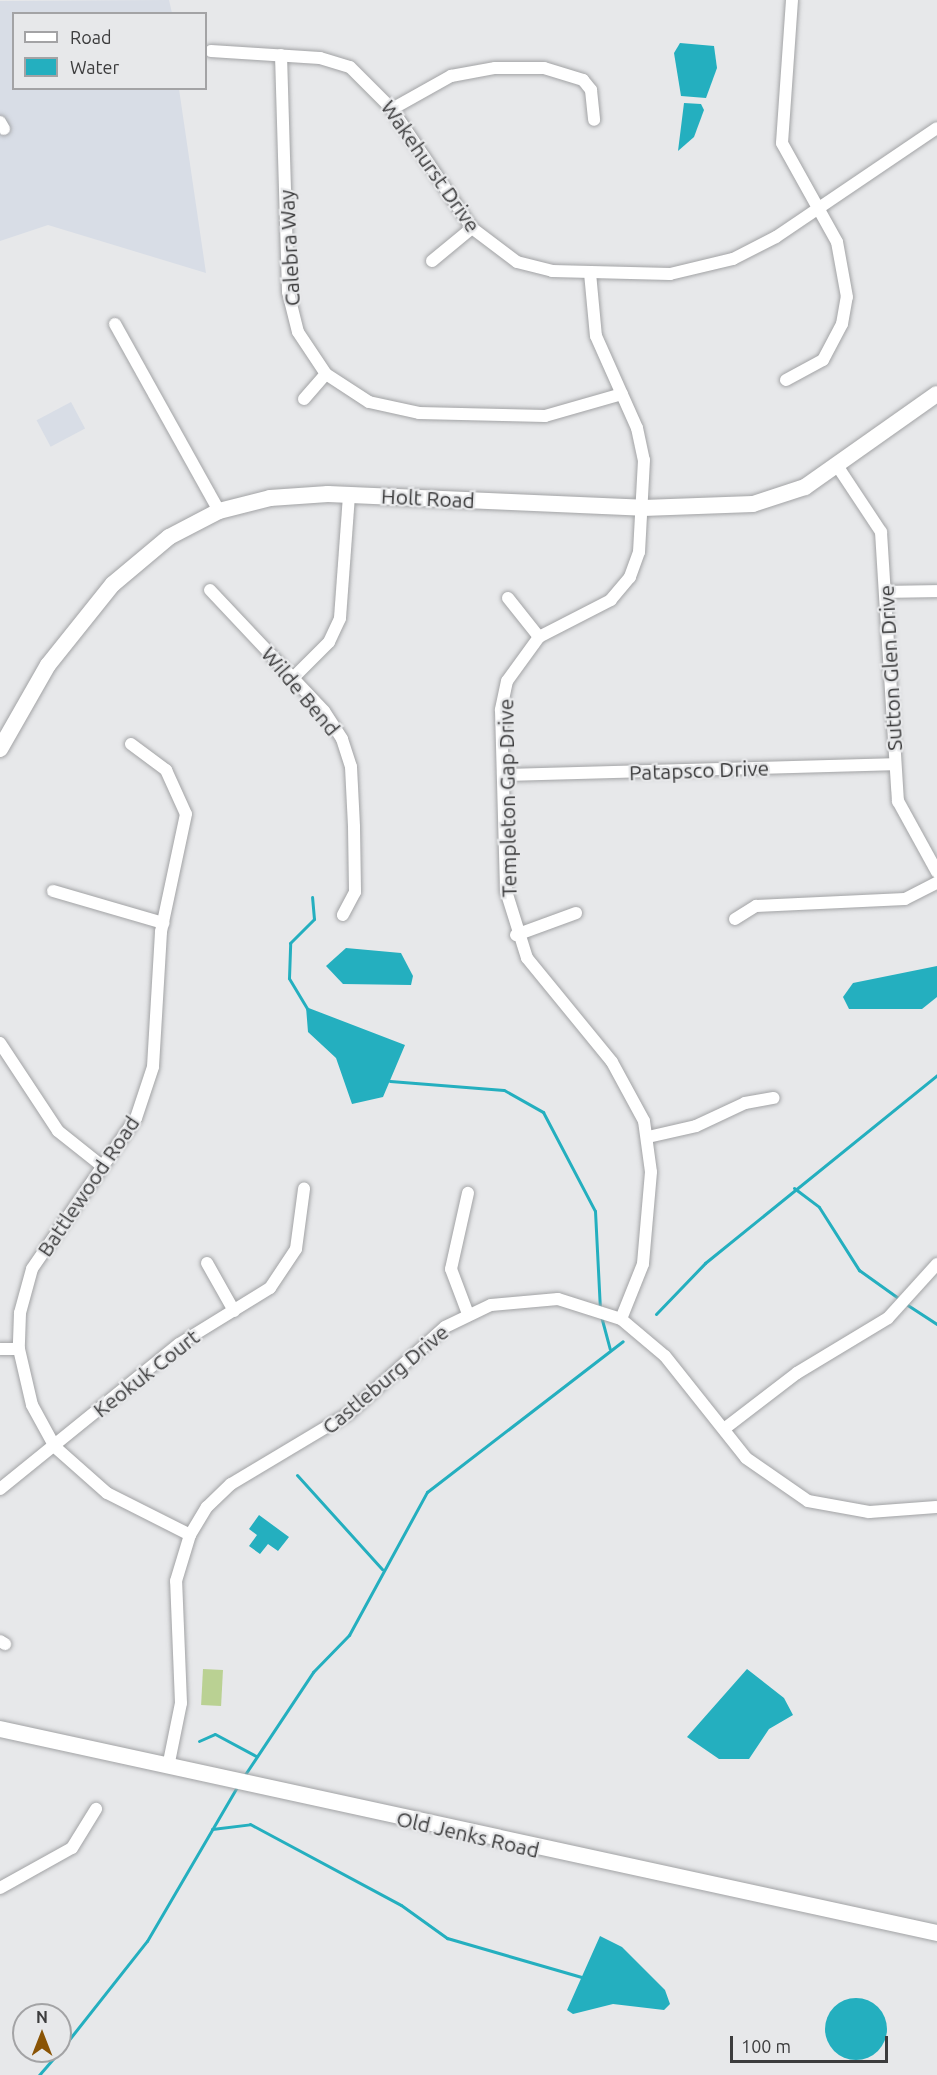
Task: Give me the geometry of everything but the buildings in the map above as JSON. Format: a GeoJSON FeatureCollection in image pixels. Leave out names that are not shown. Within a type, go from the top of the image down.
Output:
{"type":"FeatureCollection","features":[{"type":"Feature","properties":{"kind":"street"},"geometry":{"type":"LineString","coordinates":[[786,380],[823,360],[845,311],[846,269],[817,209],[790,164],[780,133],[792,0]]}},
{"type":"Feature","properties":{"kind":"street","name":"Wakehurst Drive"},"geometry":{"type":"LineString","coordinates":[[211,51],[281,55],[350,67],[392,110],[472,228],[518,262],[590,273],[670,274],[708,267],[753,250],[937,128]]}},
{"type":"Feature","properties":{"kind":"street","name":"Calebra Way"},"geometry":{"type":"LineString","coordinates":[[281,55],[288,292],[298,332],[326,374],[369,402],[419,413],[545,416],[622,394]]}},
{"type":"Feature","properties":{"kind":"street"},"geometry":{"type":"LineString","coordinates":[[392,110],[451,76],[533,67],[561,69],[583,80],[591,90],[594,120]]}},
{"type":"Feature","properties":{"kind":"street"},"geometry":{"type":"LineString","coordinates":[[432,261],[472,228]]}},
{"type":"Feature","properties":{"kind":"street","name":"Templeton Gap Drive"},"geometry":{"type":"LineString","coordinates":[[590,273],[593,323],[643,452],[643,508],[639,552],[624,586],[611,600],[539,637],[507,681],[501,710],[506,891],[516,935],[537,973],[628,1084],[648,1137],[651,1172],[643,1264],[621,1319]]}},
{"type":"Feature","properties":{"kind":"street"},"geometry":{"type":"LineString","coordinates":[[115,324],[219,511]]}},
{"type":"Feature","properties":{"kind":"street"},"geometry":{"type":"LineString","coordinates":[[304,399],[326,374]]}},
{"type":"Feature","properties":{"kind":"street","name":"Holt Road"},"geometry":{"type":"LineString","coordinates":[[0,749],[48,665],[113,584],[169,537],[219,511],[296,494],[349,494],[643,508],[753,504],[805,487],[838,467],[937,394]]}},
{"type":"Feature","properties":{"kind":"street","name":"Sutton Glen Drive"},"geometry":{"type":"LineString","coordinates":[[838,467],[878,522],[886,592],[895,765],[902,813],[937,872]]}},
{"type":"Feature","properties":{"kind":"street"},"geometry":{"type":"LineString","coordinates":[[293,678],[329,642],[340,618],[349,494]]}},
{"type":"Feature","properties":{"kind":"street","name":"Wilde Bend"},"geometry":{"type":"LineString","coordinates":[[210,590],[293,678],[334,726],[351,767],[354,892],[343,915]]}},
{"type":"Feature","properties":{"kind":"street"},"geometry":{"type":"LineString","coordinates":[[886,592],[937,591]]}},
{"type":"Feature","properties":{"kind":"street"},"geometry":{"type":"LineString","coordinates":[[508,598],[539,637]]}},
{"type":"Feature","properties":{"kind":"street","name":"Battlewood Road"},"geometry":{"type":"LineString","coordinates":[[131,744],[166,770],[184,804],[185,836],[163,923],[150,1083],[136,1118],[32,1269],[20,1314],[20,1348],[32,1405],[55,1447],[107,1493],[190,1535]]}},
{"type":"Feature","properties":{"kind":"street","name":"Patapsco Drive"},"geometry":{"type":"LineString","coordinates":[[503,775],[895,765]]}},
{"type":"Feature","properties":{"kind":"street"},"geometry":{"type":"LineString","coordinates":[[735,919],[756,906],[897,901],[937,883]]}},
{"type":"Feature","properties":{"kind":"street"},"geometry":{"type":"LineString","coordinates":[[53,891],[163,923]]}},
{"type":"Feature","properties":{"kind":"street"},"geometry":{"type":"LineString","coordinates":[[516,935],[576,913]]}},
{"type":"Feature","properties":{"kind":"street"},"geometry":{"type":"LineString","coordinates":[[0,1043],[58,1131],[102,1166]]}},
{"type":"Feature","properties":{"kind":"street"},"geometry":{"type":"LineString","coordinates":[[648,1137],[774,1098]]}},
{"type":"Feature","properties":{"kind":"street","name":"Keokuk Court"},"geometry":{"type":"LineString","coordinates":[[0,1489],[55,1447],[167,1353],[270,1288],[286,1269],[300,1239],[304,1189]]}},
{"type":"Feature","properties":{"kind":"street"},"geometry":{"type":"LineString","coordinates":[[468,1193],[451,1269],[468,1314]]}},
{"type":"Feature","properties":{"kind":"street"},"geometry":{"type":"LineString","coordinates":[[207,1263],[234,1311]]}},
{"type":"Feature","properties":{"kind":"street"},"geometry":{"type":"LineString","coordinates":[[724,1430],[797,1373],[888,1318],[937,1264]]}},
{"type":"Feature","properties":{"kind":"street","name":"Castleburg Drive"},"geometry":{"type":"LineString","coordinates":[[168,1767],[181,1703],[176,1581],[190,1535],[207,1507],[231,1484],[342,1419],[417,1351],[468,1314],[506,1302],[540,1298],[575,1303],[621,1319],[665,1356],[724,1430],[765,1476],[808,1501],[869,1512],[937,1507]]}},
{"type":"Feature","properties":{"kind":"street"},"geometry":{"type":"LineString","coordinates":[[0,1349],[20,1348]]}},
{"type":"Feature","properties":{"kind":"street","name":"Old Jenks Road"},"geometry":{"type":"LineString","coordinates":[[0,1729],[937,1933]]}},
{"type":"Feature","properties":{"kind":"street"},"geometry":{"type":"LineString","coordinates":[[0,1888],[72,1848],[96,1809]]}},
{"type":"Feature","properties":{"kind":"shaded area"},"geometry":{"type":"Polygon","coordinates":[[[169,0],[172,12],[12,12],[12,90],[179,90],[206,273],[48,225],[0,241],[0,1],[169,0]]]}},
{"type":"Feature","properties":{"kind":"shaded area"},"geometry":{"type":"Polygon","coordinates":[[[71,402],[85,428],[51,447],[37,420],[71,402]]]}},
{"type":"Feature","properties":{"kind":"green space"},"geometry":{"type":"Polygon","coordinates":[[[203,1669],[223,1670],[221,1706],[201,1705],[203,1669]]]}},
{"type":"Feature","properties":{"kind":"water"},"geometry":{"type":"Polygon","coordinates":[[[680,43],[714,46],[717,68],[706,98],[681,96],[674,53],[680,43]]]}},
{"type":"Feature","properties":{"kind":"water"},"geometry":{"type":"Polygon","coordinates":[[[684,103],[701,104],[704,110],[694,137],[678,151],[684,103]]]}},
{"type":"Feature","properties":{"kind":"water"},"geometry":{"type":"Polygon","coordinates":[[[346,948],[401,953],[413,976],[411,985],[343,984],[326,966],[346,948]]]}},
{"type":"Feature","properties":{"kind":"water"},"geometry":{"type":"Polygon","coordinates":[[[937,966],[937,997],[922,1009],[849,1009],[843,997],[853,983],[937,966]]]}},
{"type":"Feature","properties":{"kind":"water"},"geometry":{"type":"Polygon","coordinates":[[[306,1007],[405,1045],[383,1097],[352,1104],[336,1058],[308,1032],[306,1007]]]}},
{"type":"Feature","properties":{"kind":"water"},"geometry":{"type":"Polygon","coordinates":[[[259,1515],[289,1537],[278,1551],[268,1544],[260,1554],[249,1546],[257,1535],[249,1529],[259,1515]]]}},
{"type":"Feature","properties":{"kind":"water"},"geometry":{"type":"Polygon","coordinates":[[[747,1669],[784,1698],[793,1715],[769,1729],[749,1759],[719,1759],[687,1737],[747,1669]]]}},
{"type":"Feature","properties":{"kind":"water"},"geometry":{"type":"Polygon","coordinates":[[[600,1936],[622,1947],[665,1990],[670,2004],[664,2010],[613,2004],[573,2014],[567,2010],[600,1936]]]}},
{"type":"Feature","properties":{"kind":"water"},"geometry":{"type":"Polygon","coordinates":[[[850,1998],[862,1998],[878,2007],[885,2017],[887,2029],[885,2041],[878,2051],[862,2060],[850,2060],[839,2055],[830,2046],[825,2035],[825,2023],[830,2012],[839,2003],[850,1998]]]}},
{"type":"Feature","properties":{"kind":"waterway"},"geometry":{"type":"LineString","coordinates":[[308,1010],[289,978],[290,943],[314,919],[312,897]]}},
{"type":"Feature","properties":{"kind":"waterway"},"geometry":{"type":"LineString","coordinates":[[656,1314],[705,1263],[937,1075]]}},
{"type":"Feature","properties":{"kind":"waterway"},"geometry":{"type":"LineString","coordinates":[[390,1081],[504,1090],[543,1112],[595,1211],[600,1309]]}},
{"type":"Feature","properties":{"kind":"waterway"},"geometry":{"type":"LineString","coordinates":[[794,1188],[819,1207],[859,1270],[901,1300]]}},
{"type":"Feature","properties":{"kind":"waterway"},"geometry":{"type":"LineString","coordinates":[[906,1304],[937,1324]]}},
{"type":"Feature","properties":{"kind":"waterway"},"geometry":{"type":"LineString","coordinates":[[601,1316],[610,1349]]}},
{"type":"Feature","properties":{"kind":"waterway"},"geometry":{"type":"LineString","coordinates":[[244,1776],[313,1672],[349,1635],[427,1492],[623,1341]]}},
{"type":"Feature","properties":{"kind":"waterway"},"geometry":{"type":"LineString","coordinates":[[297,1475],[382,1569]]}},
{"type":"Feature","properties":{"kind":"waterway"},"geometry":{"type":"LineString","coordinates":[[199,1741],[215,1734],[256,1756]]}},
{"type":"Feature","properties":{"kind":"waterway"},"geometry":{"type":"LineString","coordinates":[[72,2036],[147,1941],[237,1787]]}},
{"type":"Feature","properties":{"kind":"waterway"},"geometry":{"type":"LineString","coordinates":[[212,1829],[250,1824],[401,1905],[447,1938],[581,1977]]}},
{"type":"Feature","properties":{"kind":"waterway"},"geometry":{"type":"LineString","coordinates":[[39,2075],[50,2063]]}}]}
